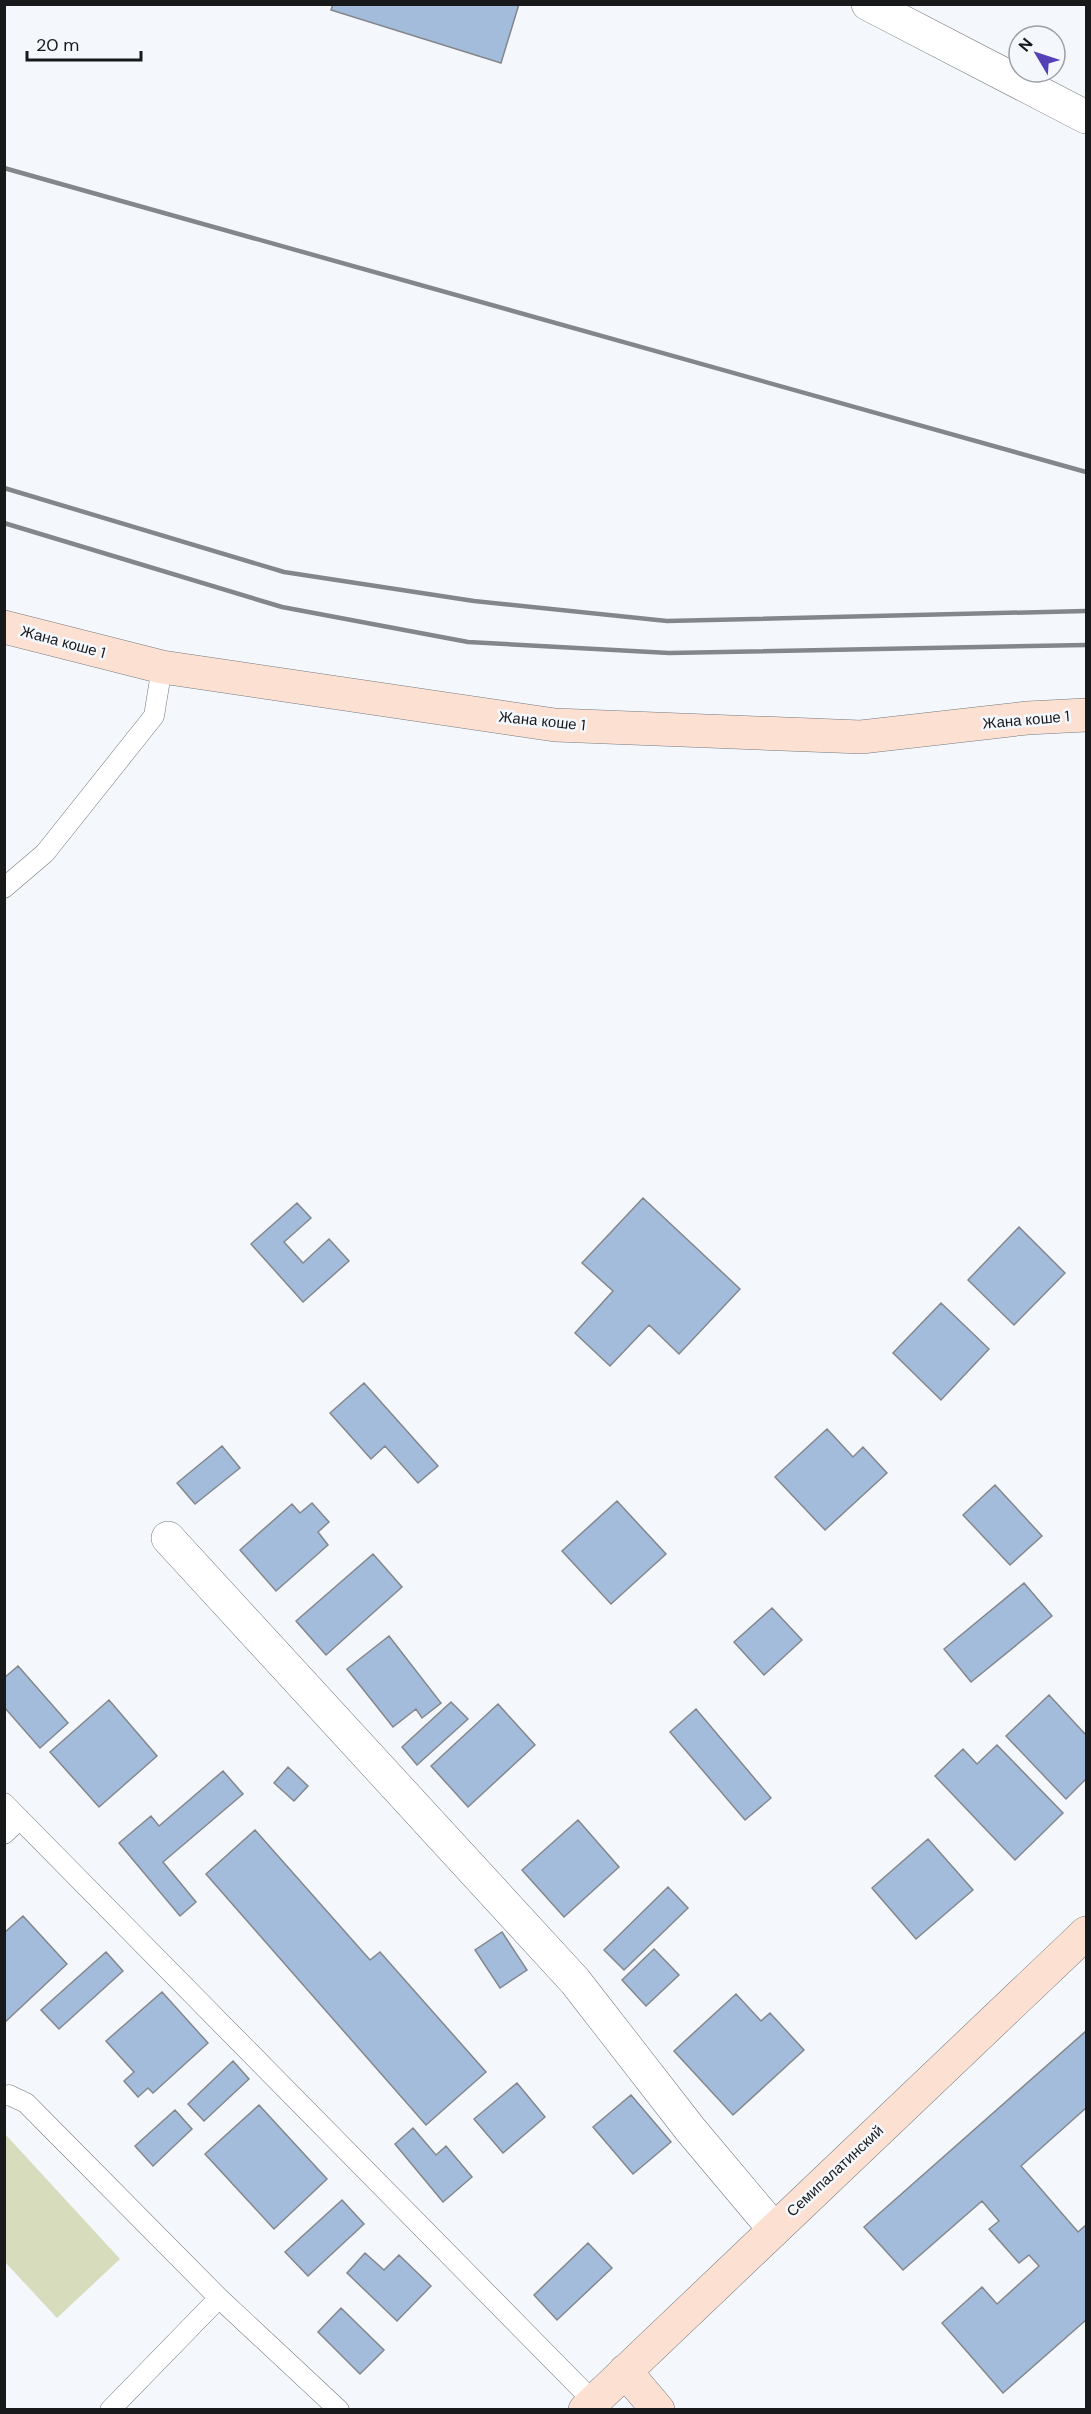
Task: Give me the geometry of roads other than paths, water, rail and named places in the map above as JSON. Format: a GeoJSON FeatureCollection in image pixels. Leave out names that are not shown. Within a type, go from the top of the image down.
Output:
{"type":"FeatureCollection","features":[{"type":"Feature","properties":{"kind":"street"},"geometry":{"type":"LineString","coordinates":[[868,4],[1086,117]]}},
{"type":"Feature","properties":{"kind":"street","name":"Жана коше 1"},"geometry":{"type":"LineString","coordinates":[[4,627],[162,667],[555,725],[861,737],[1027,718],[1086,715]]}},
{"type":"Feature","properties":{"kind":"street"},"geometry":{"type":"LineString","coordinates":[[168,1538],[575,1981],[690,2129],[774,2229]]}},
{"type":"Feature","properties":{"kind":"street","name":"Семипалатинский"},"geometry":{"type":"LineString","coordinates":[[589,2405],[1086,1933]]}},
{"type":"Feature","properties":{"kind":"street"},"geometry":{"type":"LineString","coordinates":[[625,2371],[658,2409]]}},
{"type":"Feature","properties":{"kind":"lane"},"geometry":{"type":"LineString","coordinates":[[4,888],[45,853],[154,716],[162,667]]}},
{"type":"Feature","properties":{"kind":"lane"},"geometry":{"type":"LineString","coordinates":[[4,1803],[589,2405]]}},
{"type":"Feature","properties":{"kind":"lane"},"geometry":{"type":"LineString","coordinates":[[4,1834],[20,1819]]}},
{"type":"Feature","properties":{"kind":"lane"},"geometry":{"type":"LineString","coordinates":[[4,2096],[9,2095],[26,2103],[219,2298],[339,2409]]}},
{"type":"Feature","properties":{"kind":"lane"},"geometry":{"type":"LineString","coordinates":[[110,2409],[219,2298]]}},
{"type":"Feature","properties":{"kind":"railway"},"geometry":{"type":"LineString","coordinates":[[4,168],[1086,472]]}},
{"type":"Feature","properties":{"kind":"railway"},"geometry":{"type":"LineString","coordinates":[[4,488],[284,572],[474,601],[667,621],[1086,611]]}},
{"type":"Feature","properties":{"kind":"railway"},"geometry":{"type":"LineString","coordinates":[[4,523],[282,607],[468,642],[669,653],[1086,645]]}}]}
